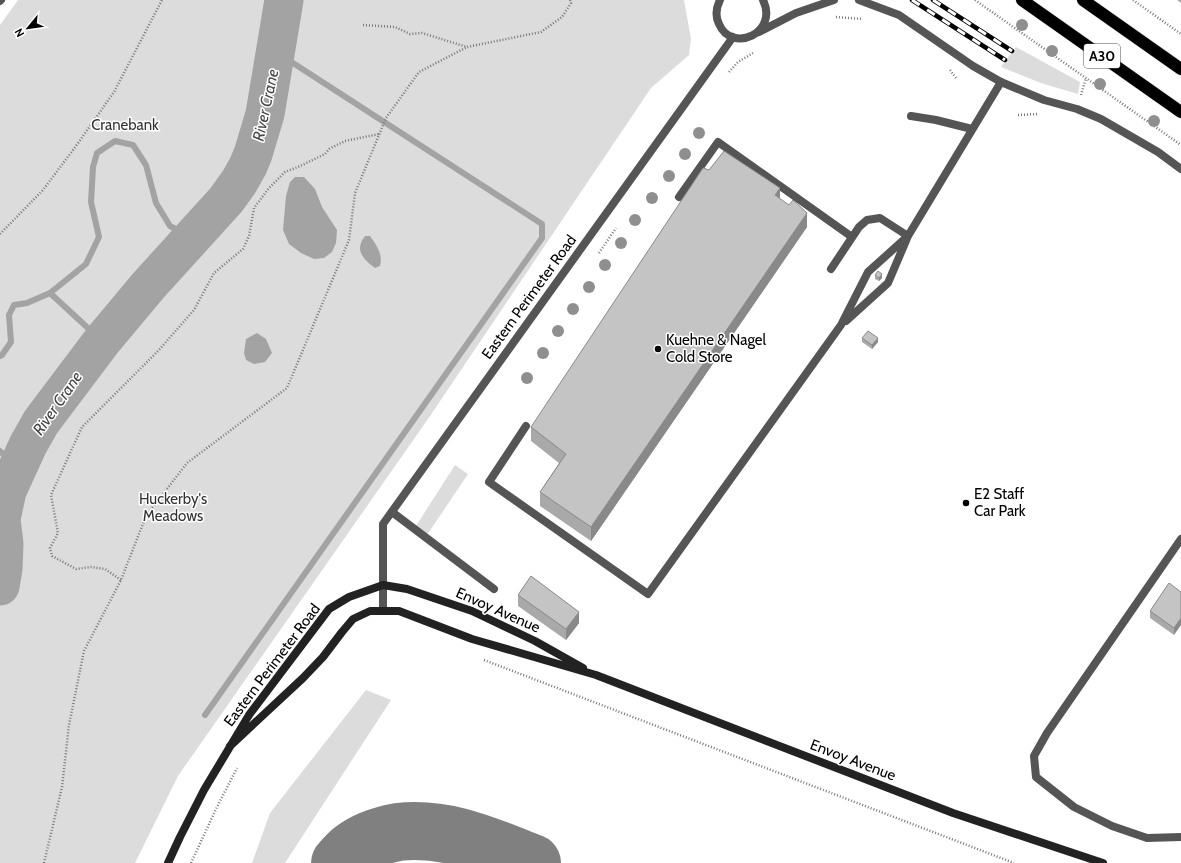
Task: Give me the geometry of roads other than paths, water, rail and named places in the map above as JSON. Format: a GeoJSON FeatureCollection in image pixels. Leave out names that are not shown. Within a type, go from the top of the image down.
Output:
{"type":"FeatureCollection","features":[{"type":"Feature","properties":{"kind":"highway","name":"A30"},"geometry":{"type":"LineString","coordinates":[[1022,0],[1181,112]]}},
{"type":"Feature","properties":{"kind":"highway","name":"A30"},"geometry":{"type":"LineString","coordinates":[[1083,0],[1181,69]]}},
{"type":"Feature","properties":{"kind":"street"},"geometry":{"type":"LineString","coordinates":[[720,0],[716,12],[720,27],[726,33],[741,39],[756,34],[796,13],[834,0]]}},
{"type":"Feature","properties":{"kind":"street"},"geometry":{"type":"LineString","coordinates":[[756,34],[766,21],[767,13],[763,0]]}},
{"type":"Feature","properties":{"kind":"street"},"geometry":{"type":"LineString","coordinates":[[859,0],[899,15],[973,66],[1001,82],[1044,100],[1077,109],[1101,119],[1158,152],[1181,169]]}},
{"type":"Feature","properties":{"kind":"street","name":"Eastern Perimeter Road"},"geometry":{"type":"LineString","coordinates":[[230,746],[323,657],[353,619],[370,611],[383,611],[383,524],[733,37]]}},
{"type":"Feature","properties":{"kind":"street"},"geometry":{"type":"LineString","coordinates":[[841,325],[888,284],[908,236],[1001,82]]}},
{"type":"Feature","properties":{"kind":"street"},"geometry":{"type":"LineString","coordinates":[[911,116],[936,120],[972,129]]}},
{"type":"Feature","properties":{"kind":"street"},"geometry":{"type":"LineString","coordinates":[[679,197],[718,142],[852,237]]}},
{"type":"Feature","properties":{"kind":"street"},"geometry":{"type":"LineString","coordinates":[[831,270],[859,227],[867,220],[880,218],[908,236]]}},
{"type":"Feature","properties":{"kind":"street"},"geometry":{"type":"LineString","coordinates":[[526,426],[489,482],[648,594],[841,325],[868,272],[908,236]]}},
{"type":"Feature","properties":{"kind":"street"},"geometry":{"type":"LineString","coordinates":[[392,512],[494,589]]}},
{"type":"Feature","properties":{"kind":"street"},"geometry":{"type":"LineString","coordinates":[[1181,539],[1047,733],[1034,756],[1036,776],[1074,807],[1112,826],[1147,838],[1181,837]]}},
{"type":"Feature","properties":{"kind":"street","name":"Eastern Perimeter Road"},"geometry":{"type":"LineString","coordinates":[[168,863],[204,790],[249,715],[329,609],[349,597],[383,585]]}},
{"type":"Feature","properties":{"kind":"street","name":"Envoy Avenue"},"geometry":{"type":"LineString","coordinates":[[383,585],[407,589],[472,611],[535,641],[596,675]]}},
{"type":"Feature","properties":{"kind":"street","name":"Envoy Avenue"},"geometry":{"type":"LineString","coordinates":[[383,611],[399,611],[472,639],[596,675],[953,813],[1103,863]]}},
{"type":"Feature","properties":{"kind":"waterway","name":"River Crane"},"geometry":{"type":"LineString","coordinates":[[0,586],[3,569],[4,544],[1,519],[7,491],[28,445],[41,422],[102,341],[148,286],[226,200],[248,166],[265,114],[284,0]]}},
{"type":"Feature","properties":{"kind":"waterway"},"geometry":{"type":"LineString","coordinates":[[205,715],[542,238],[542,224],[276,52]]}},
{"type":"Feature","properties":{"kind":"waterway","name":"River Crane"},"geometry":{"type":"LineString","coordinates":[[0,356],[11,342],[9,315],[14,305],[27,303],[50,293],[86,264],[99,237],[91,202],[93,167],[97,153],[115,141],[133,145],[146,165],[156,203],[170,226],[192,238]]}},
{"type":"Feature","properties":{"kind":"waterway","name":"River Crane"},"geometry":{"type":"LineString","coordinates":[[50,293],[102,341]]}},
{"type":"Feature","properties":{"kind":"waterway","name":"River Crane"},"geometry":{"type":"LineString","coordinates":[[0,451],[17,468]]}},
{"type":"Feature","properties":{"kind":"railway"},"geometry":{"type":"LineString","coordinates":[[912,0],[1005,60]]}},
{"type":"Feature","properties":{"kind":"railway"},"geometry":{"type":"LineString","coordinates":[[933,0],[1012,51]]}},
{"type":"Feature","properties":{"kind":"place","name":"Kuehne & Nagel Cold Store"},"geometry":{"type":"Point","coordinates":[658,349]}},
{"type":"Feature","properties":{"kind":"place","name":"E2 Staff Car Park"},"geometry":{"type":"Point","coordinates":[966,503]}},
{"type":"Feature","properties":{"kind":"park label","name":"Cranebank"},"geometry":{"type":"Point","coordinates":[125,125]}},
{"type":"Feature","properties":{"kind":"park label","name":"Huckerby's Meadows"},"geometry":{"type":"Point","coordinates":[173,508]}}]}
